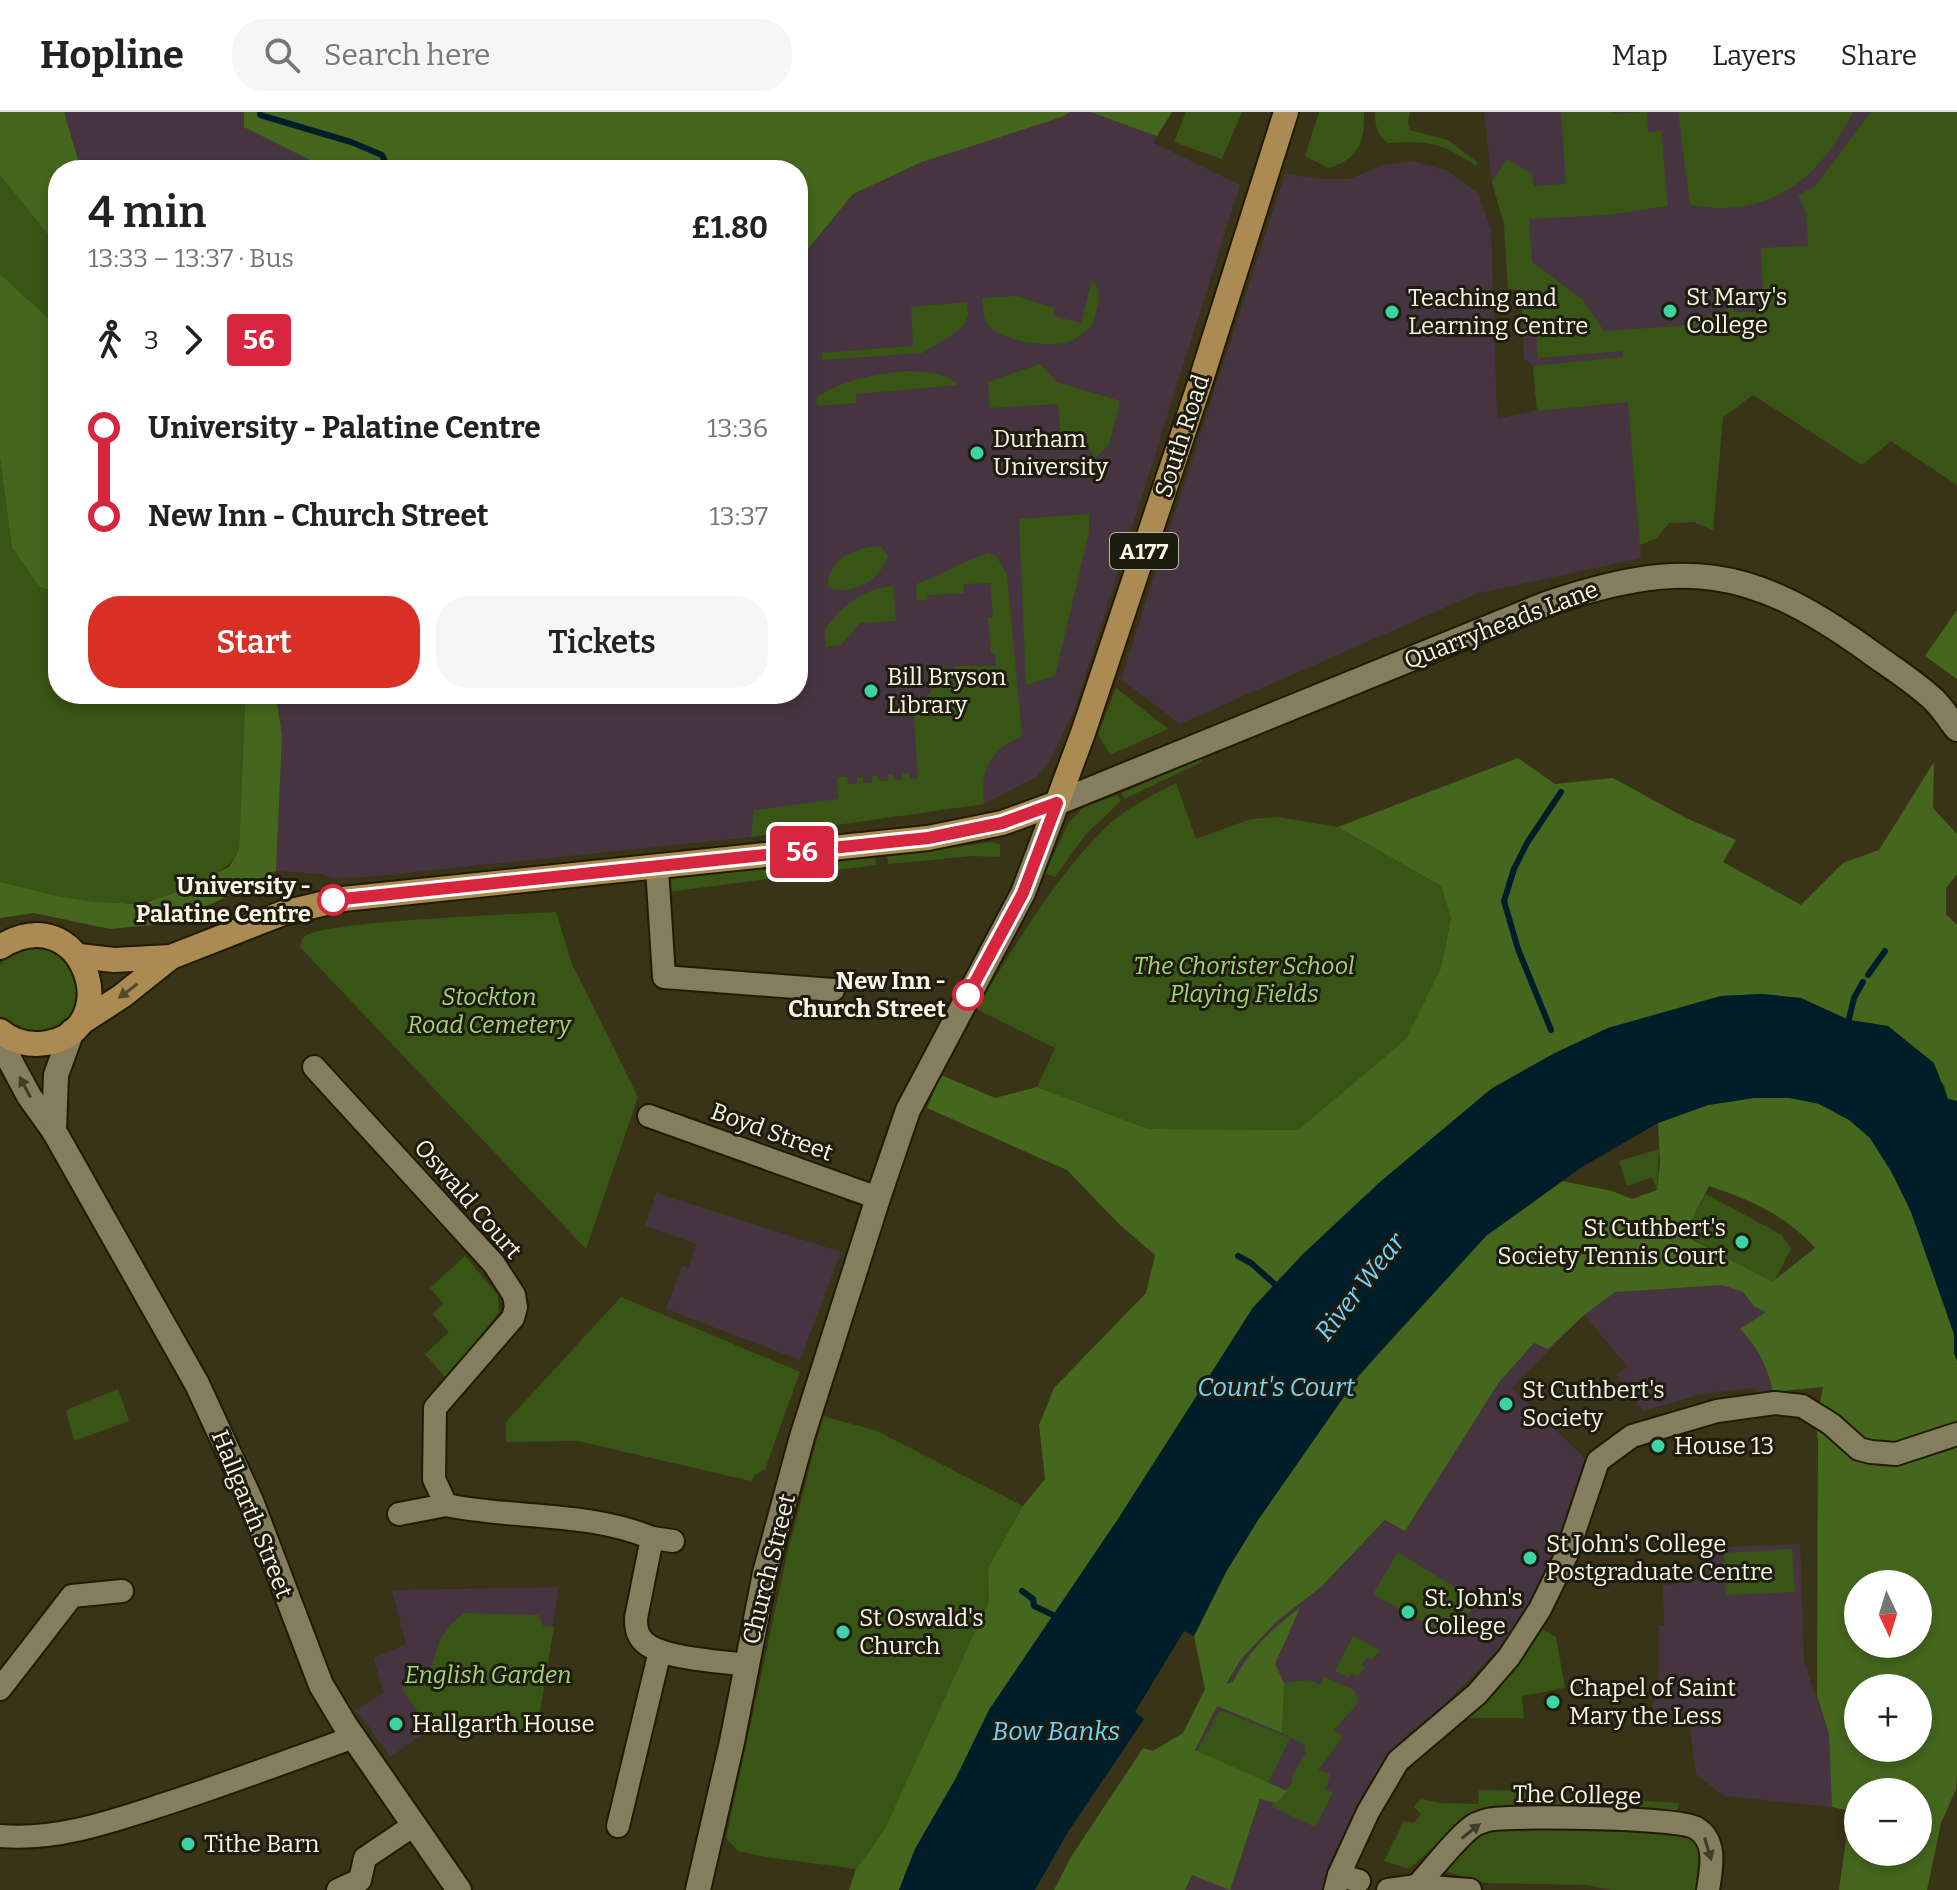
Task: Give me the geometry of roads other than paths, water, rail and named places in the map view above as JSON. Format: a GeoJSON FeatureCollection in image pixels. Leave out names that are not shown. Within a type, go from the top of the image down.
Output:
{"type":"FeatureCollection","features":[{"type":"Feature","properties":{"kind":"main road","name":"South Road"},"geometry":{"type":"LineString","coordinates":[[1057,803],[1192,409],[1286,112]]}},
{"type":"Feature","properties":{"kind":"main road"},"geometry":{"type":"LineString","coordinates":[[0,1031],[24,1044],[59,1041],[171,957],[283,913],[324,901],[939,836],[1002,823],[1057,803]]}},
{"type":"Feature","properties":{"kind":"main road"},"geometry":{"type":"LineString","coordinates":[[0,947],[31,934],[49,936],[66,944],[79,956],[87,971],[90,988],[77,1026]]}},
{"type":"Feature","properties":{"kind":"main road"},"geometry":{"type":"LineString","coordinates":[[79,956],[114,960],[171,957]]}},
{"type":"Feature","properties":{"kind":"street","name":"Quarryheads Lane"},"geometry":{"type":"LineString","coordinates":[[1057,803],[1546,604],[1598,586],[1654,576],[1708,576],[1740,582],[1782,597],[1835,626],[1946,705],[1957,729]]}},
{"type":"Feature","properties":{"kind":"street","name":"Church Street"},"geometry":{"type":"LineString","coordinates":[[698,1890],[765,1573],[802,1437],[878,1198],[908,1110],[1023,893],[1057,803]]}},
{"type":"Feature","properties":{"kind":"street"},"geometry":{"type":"LineString","coordinates":[[657,868],[664,977],[833,990]]}},
{"type":"Feature","properties":{"kind":"street"},"geometry":{"type":"LineString","coordinates":[[54,1131],[56,1075],[77,1026]]}},
{"type":"Feature","properties":{"kind":"street","name":"Hallgarth Street"},"geometry":{"type":"LineString","coordinates":[[0,1042],[197,1384],[251,1501],[321,1685],[459,1890]]}},
{"type":"Feature","properties":{"kind":"street","name":"Oswald Court"},"geometry":{"type":"LineString","coordinates":[[314,1067],[480,1247],[514,1295],[516,1307],[513,1318],[435,1408],[434,1479],[446,1505]]}},
{"type":"Feature","properties":{"kind":"street","name":"Boyd Street"},"geometry":{"type":"LineString","coordinates":[[649,1116],[878,1198]]}},
{"type":"Feature","properties":{"kind":"street"},"geometry":{"type":"LineString","coordinates":[[1345,1882],[1368,1812],[1398,1761],[1477,1694],[1509,1657],[1540,1609],[1566,1556],[1598,1461],[1632,1436],[1717,1411],[1775,1403],[1802,1406],[1831,1424],[1859,1449],[1886,1454],[1957,1434]]}},
{"type":"Feature","properties":{"kind":"street"},"geometry":{"type":"LineString","coordinates":[[399,1514],[446,1505],[605,1525],[662,1540],[636,1618],[636,1631],[642,1641],[660,1651],[746,1665]]}},
{"type":"Feature","properties":{"kind":"street"},"geometry":{"type":"LineString","coordinates":[[0,1689],[64,1596],[122,1591]]}},
{"type":"Feature","properties":{"kind":"street"},"geometry":{"type":"LineString","coordinates":[[618,1826],[660,1651]]}},
{"type":"Feature","properties":{"kind":"street"},"geometry":{"type":"LineString","coordinates":[[0,1836],[45,1835],[85,1828],[190,1796],[354,1737]]}},
{"type":"Feature","properties":{"kind":"street","name":"The College"},"geometry":{"type":"LineString","coordinates":[[1417,1886],[1473,1826],[1491,1819],[1594,1818],[1680,1824],[1695,1828],[1705,1838],[1713,1857],[1708,1890]]}},
{"type":"Feature","properties":{"kind":"street"},"geometry":{"type":"LineString","coordinates":[[338,1890],[360,1880],[365,1858],[414,1825]]}},
{"type":"Feature","properties":{"kind":"street"},"geometry":{"type":"LineString","coordinates":[[1388,1890],[1417,1886],[1470,1890]]}},
{"type":"Feature","properties":{"kind":"water","name":"Count's Court"},"geometry":{"type":"Polygon","coordinates":[[[1762,994],[1801,998],[1849,1020],[1888,1026],[1934,1063],[1948,1099],[1957,1101],[1957,1361],[1954,1334],[1911,1212],[1870,1138],[1849,1120],[1819,1104],[1790,1098],[1754,1098],[1708,1105],[1658,1123],[1582,1167],[1486,1236],[1357,1378],[1258,1520],[1226,1572],[1194,1636],[1184,1631],[1135,1712],[1144,1719],[1068,1832],[1035,1890],[899,1890],[915,1849],[956,1778],[989,1710],[1118,1519],[1253,1308],[1302,1255],[1380,1182],[1491,1089],[1608,1028],[1721,996],[1762,994]]]}},
{"type":"Feature","properties":{"kind":"waterway"},"geometry":{"type":"LineString","coordinates":[[260,112],[260,115],[351,142],[382,155],[384,160]]}},
{"type":"Feature","properties":{"kind":"waterway"},"geometry":{"type":"LineString","coordinates":[[1551,1030],[1518,949],[1504,901],[1514,869],[1527,843],[1561,792]]}},
{"type":"Feature","properties":{"kind":"waterway"},"geometry":{"type":"LineString","coordinates":[[1868,975],[1885,951]]}},
{"type":"Feature","properties":{"kind":"waterway"},"geometry":{"type":"LineString","coordinates":[[1847,1027],[1854,998],[1863,982]]}},
{"type":"Feature","properties":{"kind":"waterway"},"geometry":{"type":"LineString","coordinates":[[1238,1256],[1251,1263],[1279,1288]]}},
{"type":"Feature","properties":{"kind":"waterway"},"geometry":{"type":"LineString","coordinates":[[1022,1591],[1033,1599],[1034,1606],[1053,1615]]}},
{"type":"Feature","properties":{"kind":"place","name":"St Mary's College"},"geometry":{"type":"Point","coordinates":[1670,311]}},
{"type":"Feature","properties":{"kind":"place","name":"Teaching and Learning Centre"},"geometry":{"type":"Point","coordinates":[1392,312]}},
{"type":"Feature","properties":{"kind":"place","name":"Durham University"},"geometry":{"type":"Point","coordinates":[977,453]}},
{"type":"Feature","properties":{"kind":"place","name":"Bill Bryson Library"},"geometry":{"type":"Point","coordinates":[871,691]}},
{"type":"Feature","properties":{"kind":"place","name":"University - Palatine Centre"},"geometry":{"type":"Point","coordinates":[333,900]}},
{"type":"Feature","properties":{"kind":"place","name":"New Inn - Church Street"},"geometry":{"type":"Point","coordinates":[968,995]}},
{"type":"Feature","properties":{"kind":"place","name":"St Cuthbert's Society Tennis Court"},"geometry":{"type":"Point","coordinates":[1742,1242]}},
{"type":"Feature","properties":{"kind":"place","name":"St Cuthbert's Society"},"geometry":{"type":"Point","coordinates":[1506,1404]}},
{"type":"Feature","properties":{"kind":"place","name":"House 13"},"geometry":{"type":"Point","coordinates":[1658,1446]}},
{"type":"Feature","properties":{"kind":"place","name":"St John's College Postgraduate Centre"},"geometry":{"type":"Point","coordinates":[1530,1558]}},
{"type":"Feature","properties":{"kind":"place","name":"St. John's College"},"geometry":{"type":"Point","coordinates":[1408,1612]}},
{"type":"Feature","properties":{"kind":"place","name":"St Oswald's Church"},"geometry":{"type":"Point","coordinates":[843,1632]}},
{"type":"Feature","properties":{"kind":"place","name":"Chapel of Saint Mary the Less"},"geometry":{"type":"Point","coordinates":[1553,1702]}},
{"type":"Feature","properties":{"kind":"place","name":"Hallgarth House"},"geometry":{"type":"Point","coordinates":[396,1724]}},
{"type":"Feature","properties":{"kind":"place","name":"Tithe Barn"},"geometry":{"type":"Point","coordinates":[188,1844]}},
{"type":"Feature","properties":{"kind":"park label","name":"The Chorister School Playing Fields"},"geometry":{"type":"Point","coordinates":[1244,980]}},
{"type":"Feature","properties":{"kind":"park label","name":"Stockton Road Cemetery"},"geometry":{"type":"Point","coordinates":[489,1011]}},
{"type":"Feature","properties":{"kind":"park label","name":"English Garden"},"geometry":{"type":"Point","coordinates":[488,1675]}},
{"type":"Feature","properties":{"kind":"water label","name":"River Wear"},"geometry":{"type":"Point","coordinates":[1360,1287]}},
{"type":"Feature","properties":{"kind":"water label","name":"Bow Banks"},"geometry":{"type":"Point","coordinates":[1056,1731]}}]}
